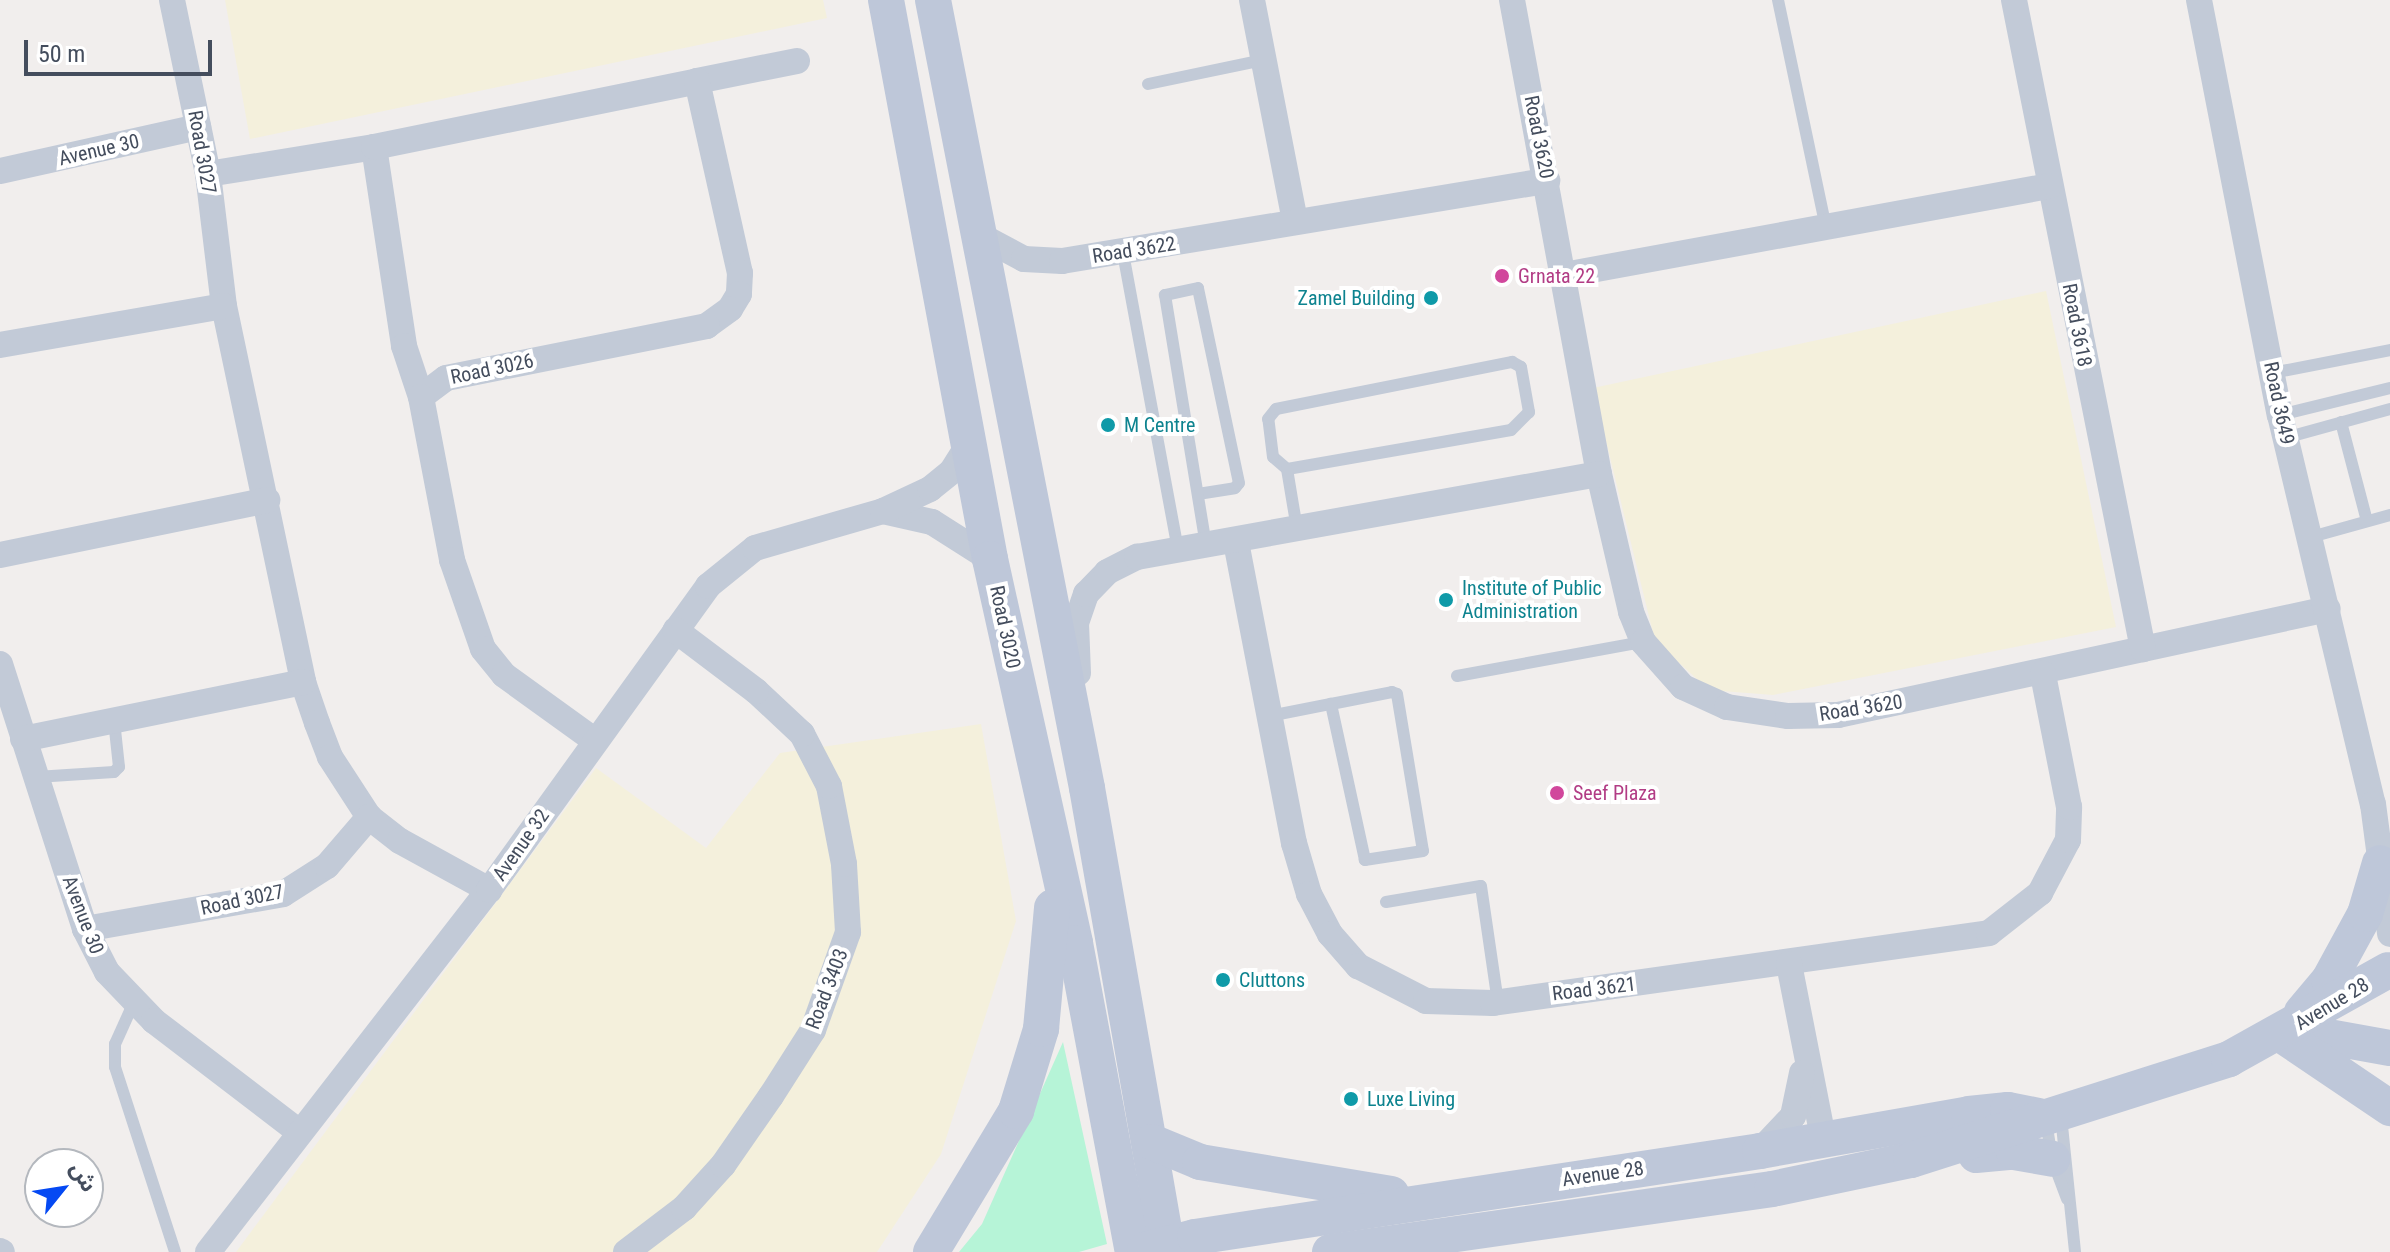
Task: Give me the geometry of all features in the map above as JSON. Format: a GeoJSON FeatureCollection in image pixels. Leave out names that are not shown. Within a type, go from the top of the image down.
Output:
{"type":"FeatureCollection","features":[{"type":"Feature","properties":{"kind":"street","name":"Road 3027"},"geometry":{"type":"LineString","coordinates":[[172,0],[208,174],[224,306],[303,682],[330,757],[369,817],[400,841],[489,890]]}},
{"type":"Feature","properties":{"kind":"street","name":"Road 3020"},"geometry":{"type":"LineString","coordinates":[[886,0],[990,559],[1104,1086],[1151,1250]]}},
{"type":"Feature","properties":{"kind":"street"},"geometry":{"type":"LineString","coordinates":[[933,0],[1087,788],[1152,1142],[1151,1250]]}},
{"type":"Feature","properties":{"kind":"street"},"geometry":{"type":"LineString","coordinates":[[1252,0],[1295,222]]}},
{"type":"Feature","properties":{"kind":"street","name":"Road 3620"},"geometry":{"type":"LineString","coordinates":[[1512,0],[1599,474],[1643,642],[1683,687],[1727,707],[1788,716],[1838,715],[2043,674],[2328,609]]}},
{"type":"Feature","properties":{"kind":"street","name":"Road 3618"},"geometry":{"type":"LineString","coordinates":[[2014,0],[2143,649]]}},
{"type":"Feature","properties":{"kind":"street","name":"Road 3649"},"geometry":{"type":"LineString","coordinates":[[2199,0],[2282,427],[2381,813],[2390,934]]}},
{"type":"Feature","properties":{"kind":"street"},"geometry":{"type":"LineString","coordinates":[[208,174],[374,147],[797,61]]}},
{"type":"Feature","properties":{"kind":"street","name":"Road 3026"},"geometry":{"type":"LineString","coordinates":[[421,397],[446,378],[707,326],[730,309],[739,294],[740,273],[697,81]]}},
{"type":"Feature","properties":{"kind":"street","name":"Avenue 30"},"geometry":{"type":"LineString","coordinates":[[0,171],[198,127]]}},
{"type":"Feature","properties":{"kind":"street"},"geometry":{"type":"LineString","coordinates":[[374,147],[404,346],[421,397],[452,560],[483,649],[504,675],[594,740]]}},
{"type":"Feature","properties":{"kind":"street","name":"Road 3622"},"geometry":{"type":"LineString","coordinates":[[979,235],[1024,259],[1062,261],[1547,181]]}},
{"type":"Feature","properties":{"kind":"street"},"geometry":{"type":"LineString","coordinates":[[1564,275],[2049,186]]}},
{"type":"Feature","properties":{"kind":"street"},"geometry":{"type":"LineString","coordinates":[[0,345],[224,306]]}},
{"type":"Feature","properties":{"kind":"street","name":"Avenue 32"},"geometry":{"type":"LineString","coordinates":[[208,1252],[489,890],[675,630],[728,566],[755,548],[883,511],[943,481],[969,444]]}},
{"type":"Feature","properties":{"kind":"street"},"geometry":{"type":"LineString","coordinates":[[1087,788],[1076,623],[1086,594],[1117,567],[1178,549],[1236,542],[1599,474]]}},
{"type":"Feature","properties":{"kind":"street"},"geometry":{"type":"LineString","coordinates":[[0,555],[267,500]]}},
{"type":"Feature","properties":{"kind":"street"},"geometry":{"type":"LineString","coordinates":[[883,511],[932,522],[990,559]]}},
{"type":"Feature","properties":{"kind":"street","name":"Road 3621"},"geometry":{"type":"LineString","coordinates":[[1236,542],[1294,843],[1309,894],[1330,934],[1358,966],[1426,1001],[1498,1002],[1789,964],[1989,933],[2040,893],[2068,840],[2069,807],[2043,674]]}},
{"type":"Feature","properties":{"kind":"street","name":"Road 3403"},"geometry":{"type":"LineString","coordinates":[[626,1252],[684,1208],[723,1165],[771,1096],[813,1030],[848,932],[844,864],[829,786],[802,734],[756,691],[675,630]]}},
{"type":"Feature","properties":{"kind":"street","name":"Avenue 30"},"geometry":{"type":"LineString","coordinates":[[0,664],[85,929],[107,972],[134,1002],[299,1132]]}},
{"type":"Feature","properties":{"kind":"street"},"geometry":{"type":"LineString","coordinates":[[23,739],[303,682]]}},
{"type":"Feature","properties":{"kind":"street","name":"Road 3027"},"geometry":{"type":"LineString","coordinates":[[85,929],[283,894],[327,866],[369,817]]}},
{"type":"Feature","properties":{"kind":"street"},"geometry":{"type":"LineString","coordinates":[[931,1252],[1016,1111],[1041,1029],[1052,951],[1053,850]]}},
{"type":"Feature","properties":{"kind":"street"},"geometry":{"type":"LineString","coordinates":[[2288,1034],[2343,954],[2365,914],[2385,854]]}},
{"type":"Feature","properties":{"kind":"street"},"geometry":{"type":"LineString","coordinates":[[1772,1189],[1823,1137],[1789,964]]}},
{"type":"Feature","properties":{"kind":"street","name":"Avenue 28"},"geometry":{"type":"LineString","coordinates":[[1330,1252],[1772,1189],[1911,1160],[2002,1135],[2048,1113],[2217,1063],[2288,1034],[2389,978]]}},
{"type":"Feature","properties":{"kind":"street"},"geometry":{"type":"LineString","coordinates":[[2288,1034],[2390,1048]]}},
{"type":"Feature","properties":{"kind":"street"},"geometry":{"type":"LineString","coordinates":[[2288,1034],[2390,1108]]}},
{"type":"Feature","properties":{"kind":"street"},"geometry":{"type":"LineString","coordinates":[[1760,1151],[1793,1116],[1805,1057]]}},
{"type":"Feature","properties":{"kind":"street","name":"Avenue 28"},"geometry":{"type":"LineString","coordinates":[[1151,1250],[1427,1200],[1760,1151],[1823,1137],[1989,1111],[2048,1113]]}},
{"type":"Feature","properties":{"kind":"street"},"geometry":{"type":"LineString","coordinates":[[1152,1142],[1200,1162],[1239,1171],[1427,1200]]}},
{"type":"Feature","properties":{"kind":"street"},"geometry":{"type":"LineString","coordinates":[[1911,1160],[2014,1152],[2052,1159]]}},
{"type":"Feature","properties":{"kind":"lane"},"geometry":{"type":"LineString","coordinates":[[1778,0],[1826,227]]}},
{"type":"Feature","properties":{"kind":"lane"},"geometry":{"type":"LineString","coordinates":[[1148,84],[1263,60]]}},
{"type":"Feature","properties":{"kind":"lane"},"geometry":{"type":"LineString","coordinates":[[1123,253],[1178,549]]}},
{"type":"Feature","properties":{"kind":"lane"},"geometry":{"type":"LineString","coordinates":[[1198,494],[1235,488],[1239,483],[1198,288],[1165,295],[1206,546]]}},
{"type":"Feature","properties":{"kind":"lane"},"geometry":{"type":"LineString","coordinates":[[2272,373],[2390,350]]}},
{"type":"Feature","properties":{"kind":"lane"},"geometry":{"type":"LineString","coordinates":[[1287,469],[1511,430],[1529,412],[1521,367],[1512,362],[1276,409],[1268,419],[1273,457],[1287,469],[1297,531]]}},
{"type":"Feature","properties":{"kind":"lane"},"geometry":{"type":"LineString","coordinates":[[2282,427],[2390,388]]}},
{"type":"Feature","properties":{"kind":"lane"},"geometry":{"type":"LineString","coordinates":[[2282,427],[2341,422],[2390,409]]}},
{"type":"Feature","properties":{"kind":"lane"},"geometry":{"type":"LineString","coordinates":[[2341,422],[2367,521]]}},
{"type":"Feature","properties":{"kind":"lane"},"geometry":{"type":"LineString","coordinates":[[2311,537],[2390,515]]}},
{"type":"Feature","properties":{"kind":"lane"},"geometry":{"type":"LineString","coordinates":[[1457,676],[1643,642]]}},
{"type":"Feature","properties":{"kind":"lane"},"geometry":{"type":"LineString","coordinates":[[1269,716],[1331,704],[1397,694],[1423,851],[1365,860],[1331,704]]}},
{"type":"Feature","properties":{"kind":"lane"},"geometry":{"type":"LineString","coordinates":[[35,777],[114,772],[119,767],[114,720]]}},
{"type":"Feature","properties":{"kind":"lane"},"geometry":{"type":"LineString","coordinates":[[1386,902],[1481,886],[1498,1002]]}},
{"type":"Feature","properties":{"kind":"lane"},"geometry":{"type":"LineString","coordinates":[[134,1002],[115,1044],[115,1067],[175,1252]]}},
{"type":"Feature","properties":{"kind":"lane"},"geometry":{"type":"LineString","coordinates":[[2048,1113],[2052,1159],[2072,1211]]}},
{"type":"Feature","properties":{"kind":"lane"},"geometry":{"type":"LineString","coordinates":[[2048,1113],[2072,1211],[2075,1252]]}},
{"type":"Feature","properties":{"kind":"green space"},"geometry":{"type":"Polygon","coordinates":[[[1063,1042],[1107,1244],[1079,1252],[959,1252],[982,1224],[1063,1042]]]}},
{"type":"Feature","properties":{"kind":"sand"},"geometry":{"type":"Polygon","coordinates":[[[225,0],[823,0],[827,18],[250,139],[225,0]]]}},
{"type":"Feature","properties":{"kind":"sand"},"geometry":{"type":"Polygon","coordinates":[[[2046,291],[2116,627],[1773,695],[1709,690],[1655,641],[1593,388],[2046,291]]]}},
{"type":"Feature","properties":{"kind":"sand"},"geometry":{"type":"Polygon","coordinates":[[[981,724],[1016,921],[941,1154],[877,1252],[236,1252],[596,768],[706,848],[780,753],[981,724]]]}},
{"type":"Feature","properties":{"kind":"place","name":"Grnata 22"},"geometry":{"type":"Point","coordinates":[1502,276]}},
{"type":"Feature","properties":{"kind":"place","name":"Zamel Building"},"geometry":{"type":"Point","coordinates":[1431,298]}},
{"type":"Feature","properties":{"kind":"place","name":"M Centre"},"geometry":{"type":"Point","coordinates":[1108,425]}},
{"type":"Feature","properties":{"kind":"place","name":"Institute of Public Administration"},"geometry":{"type":"Point","coordinates":[1446,600]}},
{"type":"Feature","properties":{"kind":"place","name":"Seef Plaza"},"geometry":{"type":"Point","coordinates":[1557,793]}},
{"type":"Feature","properties":{"kind":"place","name":"Cluttons"},"geometry":{"type":"Point","coordinates":[1223,980]}},
{"type":"Feature","properties":{"kind":"place","name":"Luxe Living"},"geometry":{"type":"Point","coordinates":[1351,1099]}}]}
